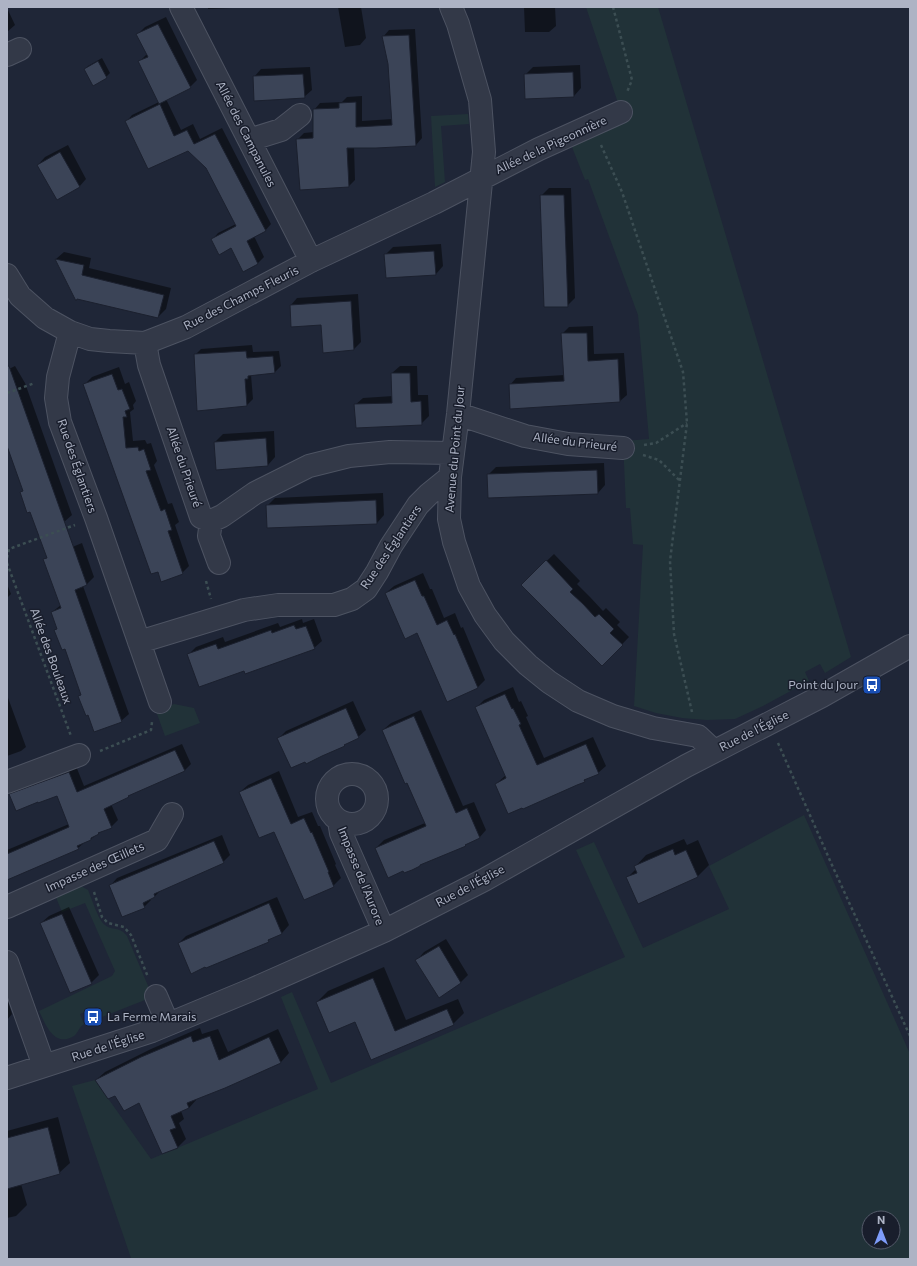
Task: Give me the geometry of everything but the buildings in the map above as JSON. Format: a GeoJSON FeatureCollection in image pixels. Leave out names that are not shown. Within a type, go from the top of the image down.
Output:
{"type":"FeatureCollection","features":[{"type":"Feature","properties":{"kind":"street","name":"Allée des Campanules"},"geometry":{"type":"LineString","coordinates":[[181,7],[312,261]]}},
{"type":"Feature","properties":{"kind":"street","name":"Avenue du Point du Jour"},"geometry":{"type":"LineString","coordinates":[[451,7],[458,24],[480,100],[484,152],[458,414],[450,477],[449,519],[459,557],[469,586],[485,615],[504,641],[548,682],[578,701],[613,716],[653,728],[698,736]]}},
{"type":"Feature","properties":{"kind":"street","name":"Allée de la Pigeonnière"},"geometry":{"type":"LineString","coordinates":[[482,178],[539,149],[621,112]]}},
{"type":"Feature","properties":{"kind":"street"},"geometry":{"type":"LineString","coordinates":[[249,140],[281,130],[300,115]]}},
{"type":"Feature","properties":{"kind":"street","name":"Rue des Champs Fleuris"},"geometry":{"type":"LineString","coordinates":[[7,276],[20,296],[45,318],[70,332],[90,339],[145,343],[186,327],[312,261],[434,203],[482,178]]}},
{"type":"Feature","properties":{"kind":"street","name":"Rue des Églantiers"},"geometry":{"type":"LineString","coordinates":[[70,332],[58,377],[56,398],[60,422],[96,518],[160,702]]}},
{"type":"Feature","properties":{"kind":"street","name":"Allée du Prieuré"},"geometry":{"type":"LineString","coordinates":[[145,343],[149,365],[201,517],[210,522],[222,516],[255,493],[309,466],[356,455],[390,452],[453,453]]}},
{"type":"Feature","properties":{"kind":"street","name":"Allée du Prieuré"},"geometry":{"type":"LineString","coordinates":[[458,414],[524,436],[568,444],[623,448]]}},
{"type":"Feature","properties":{"kind":"street","name":"Rue des Églantiers"},"geometry":{"type":"LineString","coordinates":[[139,642],[244,610],[278,605],[334,605],[352,599],[366,589],[418,505],[450,477]]}},
{"type":"Feature","properties":{"kind":"street"},"geometry":{"type":"LineString","coordinates":[[210,522],[209,536],[219,562]]}},
{"type":"Feature","properties":{"kind":"street","name":"Rue de l'Église"},"geometry":{"type":"LineString","coordinates":[[7,1078],[108,1046],[168,1024],[253,989],[384,931],[484,880],[714,751],[822,696],[910,646]]}},
{"type":"Feature","properties":{"kind":"street"},"geometry":{"type":"LineString","coordinates":[[698,736],[714,751]]}},
{"type":"Feature","properties":{"kind":"street"},"geometry":{"type":"LineString","coordinates":[[7,782],[79,755]]}},
{"type":"Feature","properties":{"kind":"street","name":"Impasse des Œillets"},"geometry":{"type":"LineString","coordinates":[[7,907],[86,870],[157,840],[172,814]]}},
{"type":"Feature","properties":{"kind":"street","name":"Impasse de l'Aurore"},"geometry":{"type":"LineString","coordinates":[[339,821],[342,833],[384,931]]}},
{"type":"Feature","properties":{"kind":"street"},"geometry":{"type":"LineString","coordinates":[[7,962],[44,1066]]}},
{"type":"Feature","properties":{"kind":"street"},"geometry":{"type":"LineString","coordinates":[[156,996],[168,1024]]}},
{"type":"Feature","properties":{"kind":"path"},"geometry":{"type":"LineString","coordinates":[[613,7],[632,80],[621,112]]}},
{"type":"Feature","properties":{"kind":"path"},"geometry":{"type":"LineString","coordinates":[[591,125],[622,192],[683,372],[687,423],[670,561],[674,634],[698,736]]}},
{"type":"Feature","properties":{"kind":"path"},"geometry":{"type":"LineString","coordinates":[[7,393],[42,380],[58,377]]}},
{"type":"Feature","properties":{"kind":"path"},"geometry":{"type":"LineString","coordinates":[[623,448],[656,443],[687,423]]}},
{"type":"Feature","properties":{"kind":"path"},"geometry":{"type":"LineString","coordinates":[[623,448],[659,460],[680,481]]}},
{"type":"Feature","properties":{"kind":"path"},"geometry":{"type":"LineString","coordinates":[[7,558],[9,549],[96,518]]}},
{"type":"Feature","properties":{"kind":"path"},"geometry":{"type":"LineString","coordinates":[[217,618],[205,581],[219,562]]}},
{"type":"Feature","properties":{"kind":"path","name":"Allée des Bouleaux"},"geometry":{"type":"LineString","coordinates":[[7,563],[79,755]]}},
{"type":"Feature","properties":{"kind":"path"},"geometry":{"type":"LineString","coordinates":[[79,755],[93,754],[151,730],[153,711],[160,702]]}},
{"type":"Feature","properties":{"kind":"path"},"geometry":{"type":"LineString","coordinates":[[778,742],[910,1036]]}},
{"type":"Feature","properties":{"kind":"path"},"geometry":{"type":"LineString","coordinates":[[86,870],[102,916],[108,923],[124,927],[131,935],[156,996]]}},
{"type":"Feature","properties":{"kind":"shaded area"},"geometry":{"type":"Polygon","coordinates":[[[586,7],[658,7],[851,657],[825,673],[820,664],[805,672],[809,681],[763,706],[735,719],[707,720],[682,718],[656,713],[634,706],[643,545],[633,544],[630,508],[626,508],[623,441],[649,439],[638,315],[588,179],[585,180],[570,142],[623,118],[586,7]]]}},
{"type":"Feature","properties":{"kind":"shaded area"},"geometry":{"type":"Polygon","coordinates":[[[468,114],[469,124],[441,126],[445,182],[435,187],[431,116],[468,114]]]}},
{"type":"Feature","properties":{"kind":"shaded area"},"geometry":{"type":"Polygon","coordinates":[[[174,704],[194,708],[200,723],[165,736],[156,711],[174,704]]]}},
{"type":"Feature","properties":{"kind":"shaded area"},"geometry":{"type":"Polygon","coordinates":[[[804,815],[910,1054],[910,1259],[128,1259],[131,1258],[72,1086],[95,1080],[151,1159],[318,1089],[281,997],[292,992],[331,1083],[625,957],[576,850],[594,842],[643,948],[729,909],[709,866],[804,815]]]}},
{"type":"Feature","properties":{"kind":"shaded area"},"geometry":{"type":"Polygon","coordinates":[[[76,886],[81,886],[88,890],[98,914],[105,925],[122,931],[127,936],[151,993],[150,998],[102,1017],[97,1007],[80,1014],[84,1024],[74,1036],[67,1039],[61,1039],[56,1037],[48,1028],[39,1011],[112,976],[115,971],[85,903],[62,912],[55,895],[76,886]]]}},
{"type":"Feature","properties":{"kind":"place","name":"Point du Jour"},"geometry":{"type":"Point","coordinates":[872,685]}},
{"type":"Feature","properties":{"kind":"place","name":"La Ferme Marais"},"geometry":{"type":"Point","coordinates":[93,1017]}}]}
